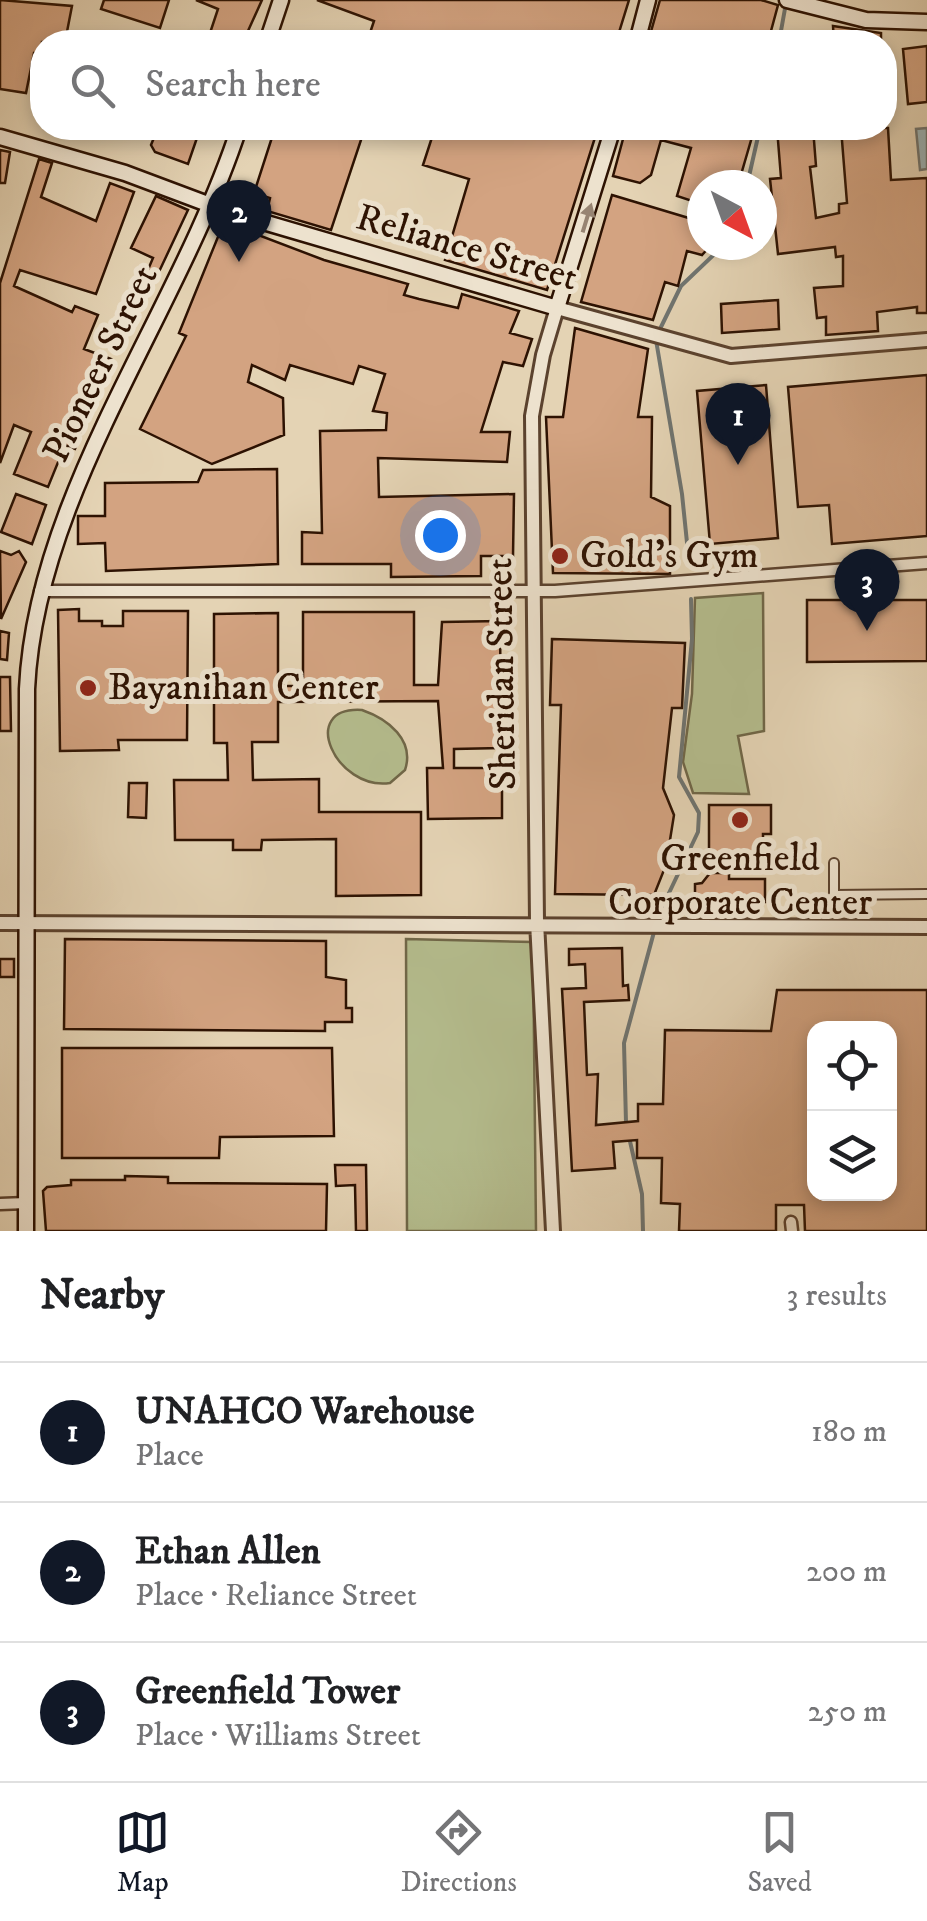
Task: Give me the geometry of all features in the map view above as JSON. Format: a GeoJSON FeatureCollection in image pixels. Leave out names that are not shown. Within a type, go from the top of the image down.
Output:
{"type":"FeatureCollection","features":[{"type":"Feature","properties":{"kind":"main road"},"geometry":{"type":"LineString","coordinates":[[271,30],[281,0]]}},
{"type":"Feature","properties":{"kind":"main road"},"geometry":{"type":"LineString","coordinates":[[640,30],[648,0]]}},
{"type":"Feature","properties":{"kind":"main road"},"geometry":{"type":"LineString","coordinates":[[787,0],[866,20],[927,22]]}},
{"type":"Feature","properties":{"kind":"main road","name":"Reliance Street"},"geometry":{"type":"LineString","coordinates":[[0,137],[125,172],[213,206],[558,308]]}},
{"type":"Feature","properties":{"kind":"main road","name":"Pioneer Street"},"geometry":{"type":"LineString","coordinates":[[26,1231],[26,689],[39,591],[89,462],[213,206],[235,140]]}},
{"type":"Feature","properties":{"kind":"main road","name":"Sheridan Street"},"geometry":{"type":"LineString","coordinates":[[558,308],[609,140]]}},
{"type":"Feature","properties":{"kind":"street","name":"Reliance Street"},"geometry":{"type":"LineString","coordinates":[[558,308],[732,356],[927,340]]}},
{"type":"Feature","properties":{"kind":"street","name":"Sheridan Street"},"geometry":{"type":"LineString","coordinates":[[553,1231],[537,922],[532,416],[542,355],[558,308]]}},
{"type":"Feature","properties":{"kind":"street"},"geometry":{"type":"LineString","coordinates":[[39,591],[533,591],[927,562]]}},
{"type":"Feature","properties":{"kind":"street"},"geometry":{"type":"LineString","coordinates":[[834,862],[834,894],[927,894]]}},
{"type":"Feature","properties":{"kind":"street"},"geometry":{"type":"LineString","coordinates":[[0,923],[537,922],[927,927]]}},
{"type":"Feature","properties":{"kind":"street"},"geometry":{"type":"LineString","coordinates":[[0,1204],[26,1204]]}},
{"type":"Feature","properties":{"kind":"green space"},"geometry":{"type":"Polygon","coordinates":[[[763,593],[764,731],[738,736],[749,794],[693,793],[683,762],[692,694],[695,598],[763,593]]]}},
{"type":"Feature","properties":{"kind":"green space"},"geometry":{"type":"Polygon","coordinates":[[[362,710],[390,725],[403,740],[405,770],[390,783],[371,782],[354,774],[331,748],[331,721],[342,712],[362,710]]]}},
{"type":"Feature","properties":{"kind":"green space"},"geometry":{"type":"Polygon","coordinates":[[[406,939],[533,942],[536,1231],[407,1231],[406,939]]]}},
{"type":"Feature","properties":{"kind":"water"},"geometry":{"type":"Polygon","coordinates":[[[927,128],[927,169],[920,170],[916,129],[927,128]]]}},
{"type":"Feature","properties":{"kind":"building"},"geometry":{"type":"Polygon","coordinates":[[[0,0],[72,6],[67,30],[30,30],[26,93],[0,89],[0,0]]]}},
{"type":"Feature","properties":{"kind":"building"},"geometry":{"type":"Polygon","coordinates":[[[104,0],[169,0],[160,28],[101,9],[104,0]]]}},
{"type":"Feature","properties":{"kind":"building"},"geometry":{"type":"Polygon","coordinates":[[[196,0],[262,0],[248,30],[211,30],[218,9],[196,0]]]}},
{"type":"Feature","properties":{"kind":"building"},"geometry":{"type":"Polygon","coordinates":[[[317,0],[629,0],[620,30],[371,30],[374,21],[317,0]]]}},
{"type":"Feature","properties":{"kind":"building"},"geometry":{"type":"Polygon","coordinates":[[[660,0],[761,0],[778,5],[771,30],[651,30],[660,0]]]}},
{"type":"Feature","properties":{"kind":"building"},"geometry":{"type":"Polygon","coordinates":[[[927,46],[927,102],[908,104],[903,49],[927,46]]]}},
{"type":"Feature","properties":{"kind":"building"},"geometry":{"type":"Polygon","coordinates":[[[153,140],[196,140],[188,164],[155,152],[153,140]]]}},
{"type":"Feature","properties":{"kind":"building"},"geometry":{"type":"Polygon","coordinates":[[[271,140],[361,140],[331,230],[267,211],[270,198],[254,193],[271,140]]]}},
{"type":"Feature","properties":{"kind":"building"},"geometry":{"type":"Polygon","coordinates":[[[431,140],[594,140],[547,290],[445,260],[469,179],[423,165],[431,140]]]}},
{"type":"Feature","properties":{"kind":"building"},"geometry":{"type":"Polygon","coordinates":[[[623,140],[661,140],[651,175],[640,183],[613,176],[623,140]]]}},
{"type":"Feature","properties":{"kind":"building"},"geometry":{"type":"Polygon","coordinates":[[[661,140],[751,140],[742,170],[687,170],[687,199],[677,196],[691,148],[661,140]]]}},
{"type":"Feature","properties":{"kind":"building"},"geometry":{"type":"Polygon","coordinates":[[[778,140],[814,140],[816,166],[810,167],[816,218],[839,213],[839,204],[847,203],[842,140],[889,140],[891,180],[927,178],[927,313],[917,313],[917,307],[877,312],[878,331],[826,335],[826,317],[817,318],[814,288],[843,286],[843,256],[836,257],[835,247],[778,254],[777,178],[781,178],[778,140]]]}},
{"type":"Feature","properties":{"kind":"building"},"geometry":{"type":"Polygon","coordinates":[[[0,150],[10,152],[5,183],[0,183],[0,150]]]}},
{"type":"Feature","properties":{"kind":"building"},"geometry":{"type":"Polygon","coordinates":[[[39,159],[52,163],[41,197],[96,221],[110,183],[134,192],[96,294],[20,270],[14,286],[72,312],[75,306],[98,315],[84,349],[111,359],[75,449],[65,445],[48,487],[14,474],[31,432],[14,425],[0,463],[0,283],[39,159]]]}},
{"type":"Feature","properties":{"kind":"building"},"geometry":{"type":"Polygon","coordinates":[[[612,195],[687,218],[687,251],[678,286],[665,282],[653,320],[581,302],[612,195]]]}},
{"type":"Feature","properties":{"kind":"building"},"geometry":{"type":"Polygon","coordinates":[[[156,196],[188,210],[157,276],[147,272],[153,258],[131,248],[156,196]]]}},
{"type":"Feature","properties":{"kind":"building"},"geometry":{"type":"Polygon","coordinates":[[[224,222],[324,260],[408,284],[404,295],[458,308],[462,294],[519,311],[510,333],[532,339],[523,366],[503,362],[481,432],[510,432],[507,462],[378,458],[379,497],[514,494],[513,556],[481,556],[481,576],[391,577],[391,564],[302,564],[302,532],[322,533],[320,431],[386,430],[387,413],[373,411],[385,374],[359,366],[353,384],[290,365],[285,380],[252,365],[248,382],[283,398],[284,435],[212,464],[140,429],[186,336],[179,333],[224,222]]]}},
{"type":"Feature","properties":{"kind":"building"},"geometry":{"type":"Polygon","coordinates":[[[778,300],[779,329],[722,333],[721,304],[778,300]]]}},
{"type":"Feature","properties":{"kind":"building"},"geometry":{"type":"Polygon","coordinates":[[[575,328],[648,349],[638,417],[652,417],[651,497],[670,506],[670,574],[553,573],[546,417],[563,417],[575,328]]]}},
{"type":"Feature","properties":{"kind":"building"},"geometry":{"type":"Polygon","coordinates":[[[927,375],[927,536],[832,544],[829,505],[798,507],[788,387],[927,375]]]}},
{"type":"Feature","properties":{"kind":"building"},"geometry":{"type":"Polygon","coordinates":[[[766,385],[778,538],[710,544],[697,391],[766,385]]]}},
{"type":"Feature","properties":{"kind":"building"},"geometry":{"type":"Polygon","coordinates":[[[277,469],[278,564],[106,571],[105,543],[78,544],[78,516],[105,516],[105,483],[198,482],[203,470],[277,469]]]}},
{"type":"Feature","properties":{"kind":"building"},"geometry":{"type":"Polygon","coordinates":[[[16,494],[46,505],[32,544],[1,532],[16,494]]]}},
{"type":"Feature","properties":{"kind":"building"},"geometry":{"type":"Polygon","coordinates":[[[0,551],[11,555],[19,551],[26,562],[1,619],[0,551]]]}},
{"type":"Feature","properties":{"kind":"building"},"geometry":{"type":"Polygon","coordinates":[[[807,600],[927,600],[927,661],[807,662],[807,600]]]}},
{"type":"Feature","properties":{"kind":"building"},"geometry":{"type":"Polygon","coordinates":[[[79,609],[79,621],[102,621],[102,626],[123,626],[123,611],[188,611],[187,740],[118,740],[119,750],[60,751],[58,610],[79,609]]]}},
{"type":"Feature","properties":{"kind":"building"},"geometry":{"type":"Polygon","coordinates":[[[303,612],[414,612],[414,685],[438,685],[442,622],[500,621],[501,748],[454,749],[454,768],[502,768],[502,818],[428,819],[427,768],[443,768],[438,701],[278,702],[278,742],[252,742],[253,780],[319,779],[319,812],[421,812],[421,895],[336,896],[336,839],[262,840],[261,850],[233,850],[233,840],[175,840],[174,780],[228,780],[227,743],[214,743],[214,614],[278,613],[278,686],[303,686],[303,612]]]}},
{"type":"Feature","properties":{"kind":"building"},"geometry":{"type":"Polygon","coordinates":[[[0,631],[9,633],[7,660],[0,659],[0,631]]]}},
{"type":"Feature","properties":{"kind":"building"},"geometry":{"type":"Polygon","coordinates":[[[552,639],[685,643],[682,708],[672,708],[663,788],[674,815],[666,865],[654,895],[555,894],[561,705],[550,705],[552,639]]]}},
{"type":"Feature","properties":{"kind":"building"},"geometry":{"type":"Polygon","coordinates":[[[0,677],[10,677],[11,731],[0,731],[0,677]]]}},
{"type":"Feature","properties":{"kind":"building"},"geometry":{"type":"Polygon","coordinates":[[[129,783],[147,783],[146,818],[128,817],[129,783]]]}},
{"type":"Feature","properties":{"kind":"building","name":"Greenfield Corporate Center"},"geometry":{"type":"Polygon","coordinates":[[[709,805],[771,805],[771,834],[763,834],[763,853],[709,853],[709,805]]]}},
{"type":"Feature","properties":{"kind":"building"},"geometry":{"type":"Polygon","coordinates":[[[710,873],[729,873],[729,879],[765,879],[765,902],[695,902],[695,884],[702,883],[710,873]]]}},
{"type":"Feature","properties":{"kind":"building"},"geometry":{"type":"Polygon","coordinates":[[[65,939],[326,941],[326,977],[346,980],[346,1008],[352,1008],[352,1022],[325,1022],[325,1031],[64,1029],[65,939]]]}},
{"type":"Feature","properties":{"kind":"building"},"geometry":{"type":"Polygon","coordinates":[[[622,948],[623,986],[628,985],[629,1000],[584,1002],[587,1075],[598,1074],[596,1125],[638,1121],[638,1104],[663,1104],[665,1030],[771,1031],[777,990],[927,990],[927,1231],[805,1231],[804,1205],[776,1205],[776,1231],[679,1231],[680,1204],[661,1203],[662,1158],[637,1158],[637,1140],[613,1142],[615,1168],[572,1171],[562,989],[586,988],[585,964],[569,965],[569,949],[622,948]]]}},
{"type":"Feature","properties":{"kind":"building"},"geometry":{"type":"Polygon","coordinates":[[[0,959],[14,959],[14,977],[0,977],[0,959]]]}},
{"type":"Feature","properties":{"kind":"building"},"geometry":{"type":"Polygon","coordinates":[[[62,1048],[332,1048],[334,1136],[220,1137],[219,1158],[62,1158],[62,1048]]]}},
{"type":"Feature","properties":{"kind":"building"},"geometry":{"type":"Polygon","coordinates":[[[335,1165],[366,1165],[367,1231],[356,1231],[355,1185],[336,1186],[335,1165]]]}},
{"type":"Feature","properties":{"kind":"building"},"geometry":{"type":"Polygon","coordinates":[[[125,1176],[168,1177],[168,1183],[327,1184],[326,1231],[46,1231],[43,1191],[47,1187],[71,1185],[71,1180],[125,1180],[125,1176]]]}},
{"type":"Feature","properties":{"kind":"waterway"},"geometry":{"type":"LineString","coordinates":[[781,30],[786,3]]}},
{"type":"Feature","properties":{"kind":"waterway"},"geometry":{"type":"LineString","coordinates":[[750,170],[757,140]]}},
{"type":"Feature","properties":{"kind":"waterway"},"geometry":{"type":"LineString","coordinates":[[660,329],[681,286],[708,260]]}},
{"type":"Feature","properties":{"kind":"waterway"},"geometry":{"type":"LineString","coordinates":[[656,340],[682,494],[689,562]]}},
{"type":"Feature","properties":{"kind":"waterway"},"geometry":{"type":"LineString","coordinates":[[659,914],[698,832],[699,813],[679,777],[692,639],[691,599]]}},
{"type":"Feature","properties":{"kind":"waterway"},"geometry":{"type":"LineString","coordinates":[[626,1123],[624,1043],[654,932]]}},
{"type":"Feature","properties":{"kind":"waterway"},"geometry":{"type":"LineString","coordinates":[[629,1137],[642,1194],[643,1231]]}},
{"type":"Feature","properties":{"kind":"place","name":"Ethan Allen"},"geometry":{"type":"Point","coordinates":[239,262]}},
{"type":"Feature","properties":{"kind":"place","name":"UNAHCO Warehouse"},"geometry":{"type":"Point","coordinates":[738,465]}},
{"type":"Feature","properties":{"kind":"place","name":"Gold's Gym"},"geometry":{"type":"Point","coordinates":[560,556]}},
{"type":"Feature","properties":{"kind":"place","name":"Greenfield Tower"},"geometry":{"type":"Point","coordinates":[867,631]}},
{"type":"Feature","properties":{"kind":"place","name":"Bayanihan Center"},"geometry":{"type":"Point","coordinates":[88,688]}},
{"type":"Feature","properties":{"kind":"place","name":"Greenfield Corporate Center"},"geometry":{"type":"Point","coordinates":[740,820]}}]}
